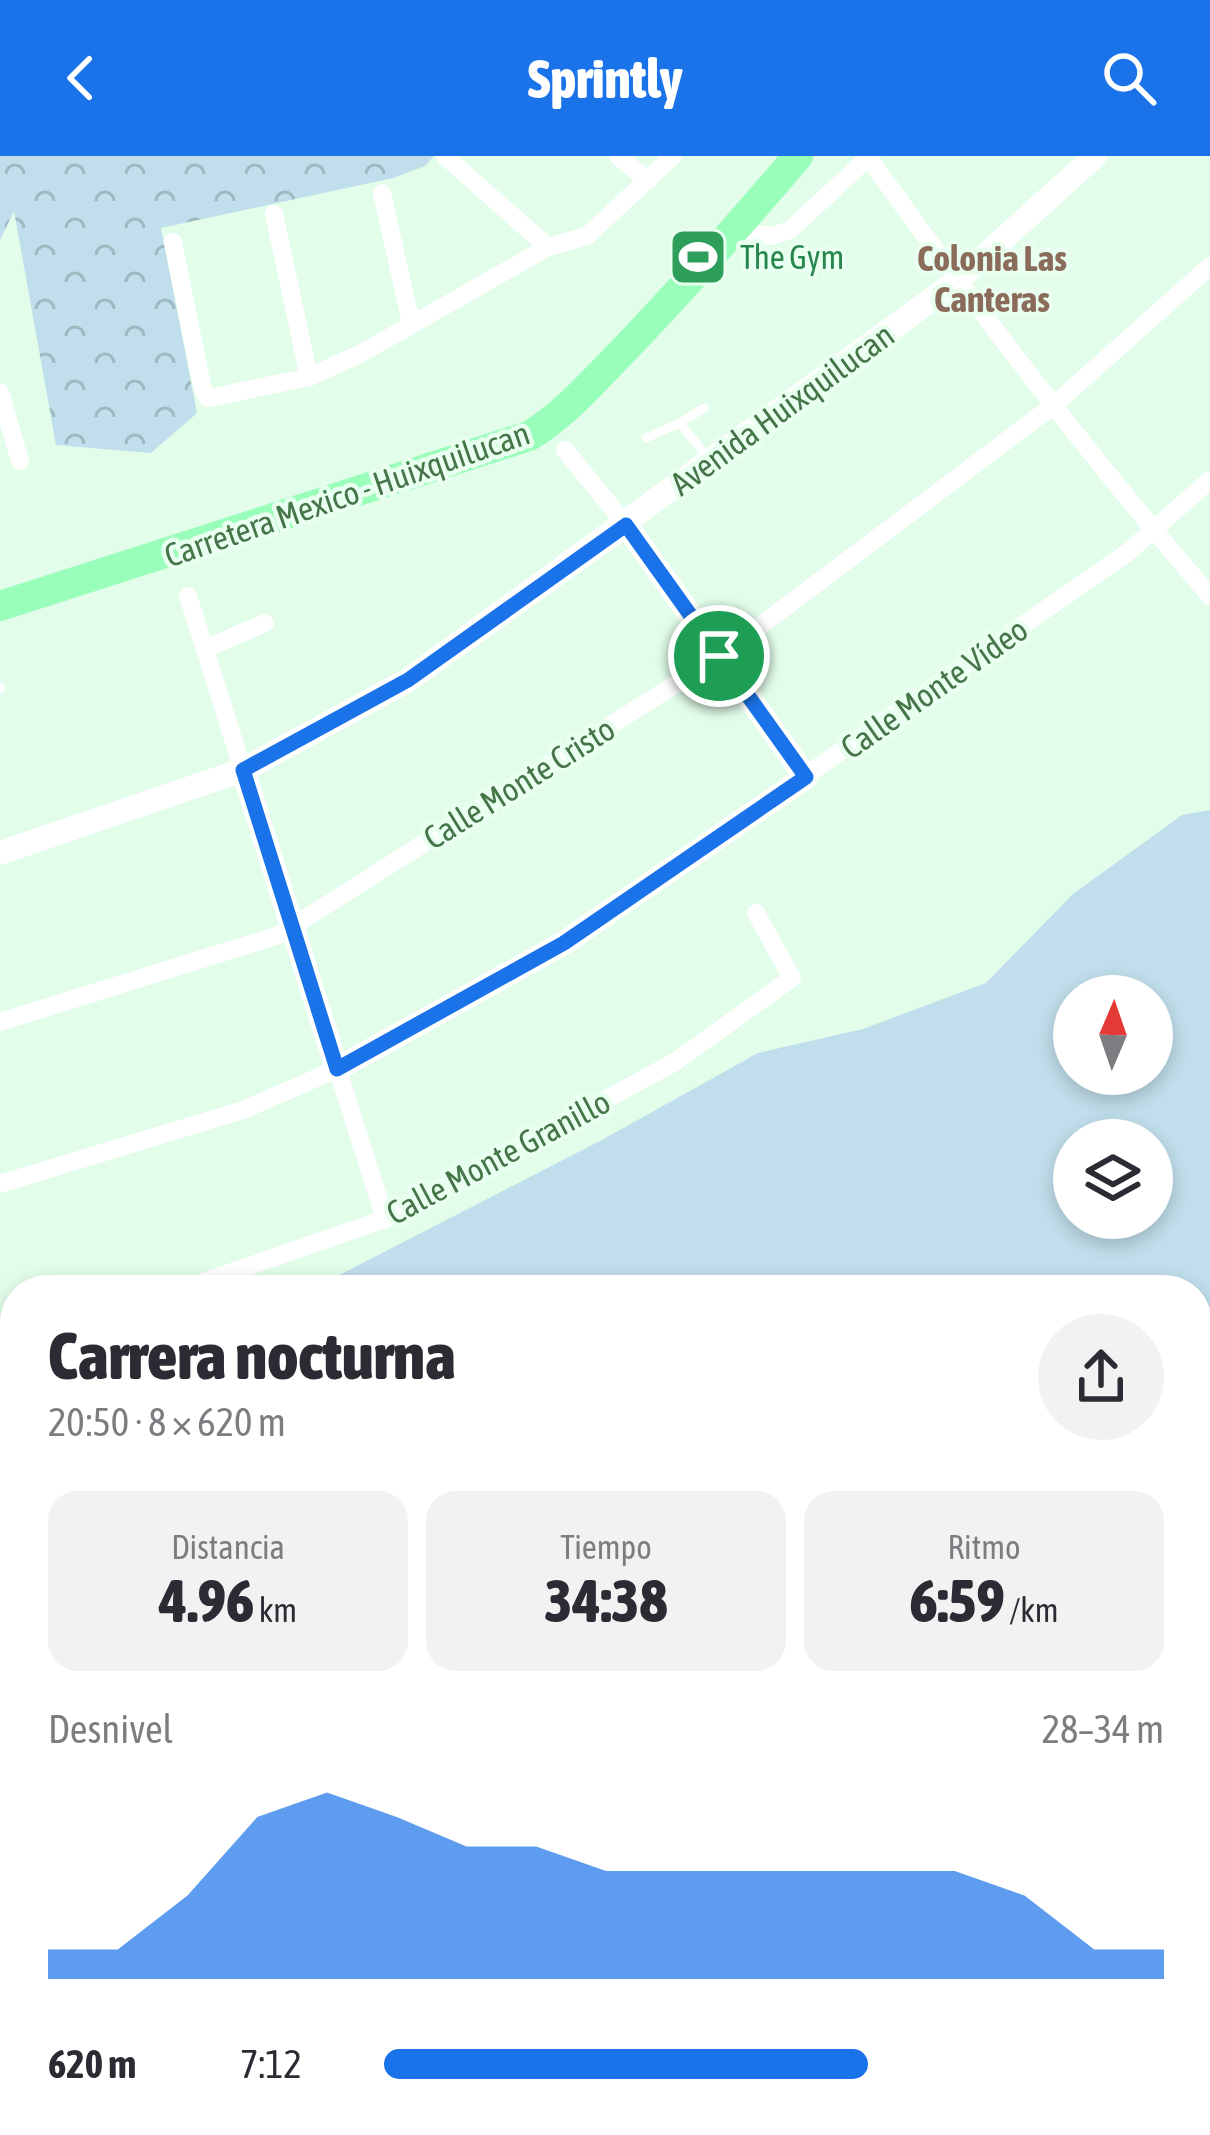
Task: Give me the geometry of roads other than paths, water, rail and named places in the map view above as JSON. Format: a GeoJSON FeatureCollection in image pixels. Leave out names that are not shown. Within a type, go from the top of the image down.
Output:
{"type":"FeatureCollection","features":[{"type":"Feature","properties":{"kind":"main road","name":"Carretera Mexico - Huixquilucan"},"geometry":{"type":"LineString","coordinates":[[0,606],[530,436],[591,384],[735,232],[798,156]]}},
{"type":"Feature","properties":{"kind":"street"},"geometry":{"type":"LineString","coordinates":[[445,156],[548,247]]}},
{"type":"Feature","properties":{"kind":"street"},"geometry":{"type":"LineString","coordinates":[[619,156],[648,182]]}},
{"type":"Feature","properties":{"kind":"street"},"geometry":{"type":"LineString","coordinates":[[173,242],[208,398],[309,377],[360,354],[548,247],[586,236],[673,156]]}},
{"type":"Feature","properties":{"kind":"street","name":"Avenida Huixquilucan"},"geometry":{"type":"LineString","coordinates":[[0,853],[243,770],[408,680],[957,280],[1095,156]]}},
{"type":"Feature","properties":{"kind":"street"},"geometry":{"type":"LineString","coordinates":[[735,232],[772,236],[790,230],[869,157],[1054,405],[1210,596]]}},
{"type":"Feature","properties":{"kind":"street"},"geometry":{"type":"LineString","coordinates":[[382,193],[411,322]]}},
{"type":"Feature","properties":{"kind":"street"},"geometry":{"type":"LineString","coordinates":[[274,214],[309,377]]}},
{"type":"Feature","properties":{"kind":"street","name":"Calle Monte Cristo"},"geometry":{"type":"LineString","coordinates":[[0,1022],[292,927],[719,656],[1054,405],[1210,266]]}},
{"type":"Feature","properties":{"kind":"street"},"geometry":{"type":"LineString","coordinates":[[0,392],[20,461]]}},
{"type":"Feature","properties":{"kind":"street"},"geometry":{"type":"LineString","coordinates":[[565,450],[626,525],[806,777]]}},
{"type":"Feature","properties":{"kind":"street","name":"Calle Monte Vídeo"},"geometry":{"type":"LineString","coordinates":[[0,1184],[243,1110],[337,1069],[564,943],[1127,553],[1210,480]]}},
{"type":"Feature","properties":{"kind":"street"},"geometry":{"type":"LineString","coordinates":[[188,596],[385,1219]]}},
{"type":"Feature","properties":{"kind":"street"},"geometry":{"type":"LineString","coordinates":[[205,649],[265,623]]}},
{"type":"Feature","properties":{"kind":"street","name":"Calle Monte Granillo"},"geometry":{"type":"LineString","coordinates":[[223,1275],[385,1219],[675,1062],[792,978],[756,913]]}},
{"type":"Feature","properties":{"kind":"lane"},"geometry":{"type":"LineString","coordinates":[[646,438],[704,408]]}},
{"type":"Feature","properties":{"kind":"lane"},"geometry":{"type":"LineString","coordinates":[[680,423],[710,462]]}},
{"type":"Feature","properties":{"kind":"place","name":"The Gym"},"geometry":{"type":"Point","coordinates":[698,257]}},
{"type":"Feature","properties":{"kind":"district","name":"Colonia Las Canteras"},"geometry":{"type":"Point","coordinates":[992,278]}}]}
